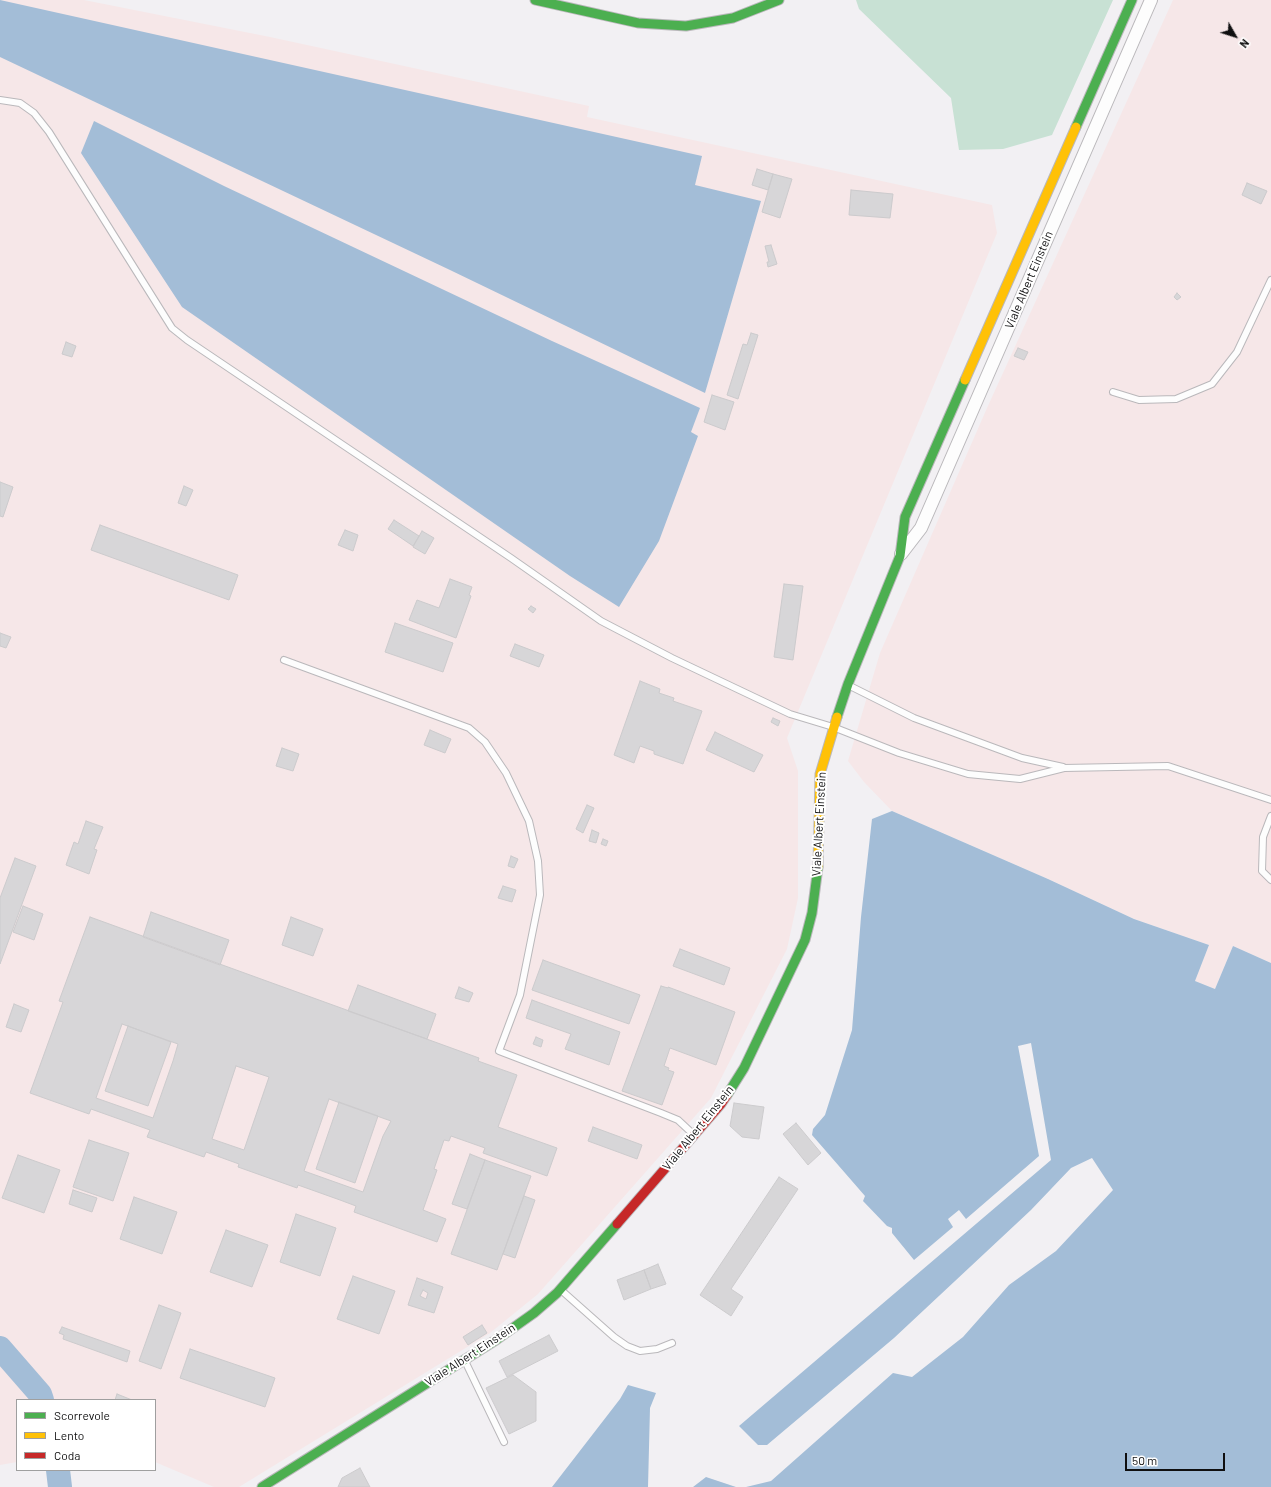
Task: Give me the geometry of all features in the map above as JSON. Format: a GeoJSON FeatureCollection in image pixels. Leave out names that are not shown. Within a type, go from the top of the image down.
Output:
{"type":"FeatureCollection","features":[{"type":"Feature","properties":{"kind":"street"},"geometry":{"type":"LineString","coordinates":[[535,0],[638,23],[686,26],[733,18],[780,0]]}},
{"type":"Feature","properties":{"kind":"street","name":"Viale Albert Einstein"},"geometry":{"type":"LineString","coordinates":[[900,556],[905,517],[983,362],[1001,321],[1047,196],[1132,0]]}},
{"type":"Feature","properties":{"kind":"street","name":"Viale Albert Einstein"},"geometry":{"type":"LineString","coordinates":[[262,1487],[496,1340],[534,1313],[560,1289],[721,1104],[744,1068],[805,940],[812,912],[818,873],[820,774],[833,727],[848,684],[900,556],[921,528],[983,362],[1001,321],[1062,203],[1151,0]]}},
{"type":"Feature","properties":{"kind":"lane"},"geometry":{"type":"LineString","coordinates":[[0,100],[20,103],[34,113],[38,118],[70,164],[172,328],[187,340],[511,558],[601,621],[672,658],[790,714],[833,727],[899,753],[968,774],[1020,779],[1064,768],[1168,766],[1271,800]]}},
{"type":"Feature","properties":{"kind":"lane"},"geometry":{"type":"LineString","coordinates":[[1113,392],[1139,400],[1176,399],[1212,384],[1237,352],[1271,280]]}},
{"type":"Feature","properties":{"kind":"lane"},"geometry":{"type":"LineString","coordinates":[[284,660],[469,728],[484,742],[506,773],[529,820],[538,861],[540,895],[520,995],[499,1050],[667,1115],[678,1120],[694,1135]]}},
{"type":"Feature","properties":{"kind":"lane"},"geometry":{"type":"LineString","coordinates":[[848,684],[914,718],[1022,758],[1064,768]]}},
{"type":"Feature","properties":{"kind":"lane"},"geometry":{"type":"LineString","coordinates":[[1271,816],[1263,837],[1262,871],[1271,880]]}},
{"type":"Feature","properties":{"kind":"lane"},"geometry":{"type":"LineString","coordinates":[[560,1289],[614,1337],[628,1346],[640,1351],[657,1349],[672,1343]]}},
{"type":"Feature","properties":{"kind":"lane"},"geometry":{"type":"LineString","coordinates":[[464,1360],[504,1442]]}},
{"type":"Feature","properties":{"kind":"shaded area"},"geometry":{"type":"Polygon","coordinates":[[[0,0],[84,0],[270,37],[589,106],[587,117],[992,205],[997,233],[787,738],[798,771],[798,898],[787,949],[711,1098],[538,1294],[490,1333],[239,1487],[214,1487],[156,1462],[156,1399],[16,1399],[16,1462],[0,1465],[0,0]]]}},
{"type":"Feature","properties":{"kind":"shaded area"},"geometry":{"type":"Polygon","coordinates":[[[1173,0],[1271,0],[1271,963],[1233,946],[1215,989],[1195,981],[1209,945],[1134,919],[1048,879],[892,811],[864,782],[848,761],[880,653],[987,408],[1173,0]]]}},
{"type":"Feature","properties":{"kind":"green space"},"geometry":{"type":"Polygon","coordinates":[[[856,0],[1113,0],[1052,135],[1003,149],[959,150],[951,98],[859,9],[856,0]]]}},
{"type":"Feature","properties":{"kind":"water"},"geometry":{"type":"Polygon","coordinates":[[[0,0],[702,156],[695,185],[761,201],[705,393],[450,270],[0,57],[0,0]]]}},
{"type":"Feature","properties":{"kind":"water"},"geometry":{"type":"Polygon","coordinates":[[[94,121],[224,186],[552,341],[700,408],[691,432],[698,436],[659,541],[619,607],[570,576],[182,307],[81,153],[94,121]]]}},
{"type":"Feature","properties":{"kind":"water"},"geometry":{"type":"Polygon","coordinates":[[[892,811],[1048,879],[1134,919],[1209,945],[1195,981],[1215,989],[1233,946],[1271,963],[1271,1487],[746,1487],[771,1481],[893,1373],[912,1377],[963,1337],[1009,1285],[1056,1251],[1113,1190],[1092,1158],[1071,1168],[1031,1210],[894,1338],[767,1445],[758,1445],[739,1426],[1051,1160],[1031,1043],[1018,1046],[1039,1156],[966,1219],[959,1210],[948,1219],[953,1227],[914,1260],[892,1233],[892,1228],[887,1226],[863,1201],[865,1196],[812,1135],[813,1129],[825,1115],[852,1030],[861,917],[872,819],[892,811]]]}},
{"type":"Feature","properties":{"kind":"water"},"geometry":{"type":"Polygon","coordinates":[[[628,1385],[656,1393],[650,1408],[648,1487],[552,1487],[620,1399],[628,1385]]]}},
{"type":"Feature","properties":{"kind":"water"},"geometry":{"type":"Polygon","coordinates":[[[706,1477],[736,1487],[693,1487],[706,1477]]]}},
{"type":"Feature","properties":{"kind":"building"},"geometry":{"type":"Polygon","coordinates":[[[757,169],[773,174],[768,190],[752,185],[757,169]]]}},
{"type":"Feature","properties":{"kind":"building"},"geometry":{"type":"Polygon","coordinates":[[[773,174],[792,179],[780,218],[762,212],[773,174]]]}},
{"type":"Feature","properties":{"kind":"building"},"geometry":{"type":"Polygon","coordinates":[[[1247,183],[1267,191],[1261,204],[1242,195],[1247,183]]]}},
{"type":"Feature","properties":{"kind":"building"},"geometry":{"type":"Polygon","coordinates":[[[851,190],[893,194],[890,218],[849,215],[851,190]]]}},
{"type":"Feature","properties":{"kind":"building"},"geometry":{"type":"Polygon","coordinates":[[[771,245],[777,264],[768,267],[767,262],[769,262],[765,246],[771,245]]]}},
{"type":"Feature","properties":{"kind":"building"},"geometry":{"type":"Polygon","coordinates":[[[1177,293],[1181,297],[1177,300],[1174,297],[1177,293]]]}},
{"type":"Feature","properties":{"kind":"building"},"geometry":{"type":"Polygon","coordinates":[[[751,333],[758,335],[738,399],[727,395],[743,344],[747,345],[751,333]]]}},
{"type":"Feature","properties":{"kind":"building"},"geometry":{"type":"Polygon","coordinates":[[[66,342],[76,346],[72,357],[62,354],[66,342]]]}},
{"type":"Feature","properties":{"kind":"building"},"geometry":{"type":"Polygon","coordinates":[[[1018,348],[1028,352],[1024,360],[1014,356],[1018,348]]]}},
{"type":"Feature","properties":{"kind":"building"},"geometry":{"type":"Polygon","coordinates":[[[712,395],[734,402],[725,430],[704,422],[712,395]]]}},
{"type":"Feature","properties":{"kind":"building"},"geometry":{"type":"Polygon","coordinates":[[[0,482],[13,487],[3,517],[0,516],[0,482]]]}},
{"type":"Feature","properties":{"kind":"building"},"geometry":{"type":"Polygon","coordinates":[[[184,486],[193,490],[186,506],[178,503],[184,486]]]}},
{"type":"Feature","properties":{"kind":"building"},"geometry":{"type":"Polygon","coordinates":[[[394,520],[419,536],[413,546],[388,529],[394,520]]]}},
{"type":"Feature","properties":{"kind":"building"},"geometry":{"type":"Polygon","coordinates":[[[100,525],[238,575],[229,600],[91,550],[100,525]]]}},
{"type":"Feature","properties":{"kind":"building"},"geometry":{"type":"Polygon","coordinates":[[[345,530],[358,535],[353,551],[338,545],[345,530]]]}},
{"type":"Feature","properties":{"kind":"building"},"geometry":{"type":"Polygon","coordinates":[[[422,531],[434,538],[425,554],[413,547],[422,531]]]}},
{"type":"Feature","properties":{"kind":"building"},"geometry":{"type":"Polygon","coordinates":[[[450,579],[472,587],[469,595],[471,596],[456,638],[409,620],[417,600],[439,608],[450,579]]]}},
{"type":"Feature","properties":{"kind":"building"},"geometry":{"type":"Polygon","coordinates":[[[784,584],[803,586],[793,660],[774,657],[784,584]]]}},
{"type":"Feature","properties":{"kind":"building"},"geometry":{"type":"Polygon","coordinates":[[[531,606],[536,609],[533,613],[528,609],[531,606]]]}},
{"type":"Feature","properties":{"kind":"building"},"geometry":{"type":"Polygon","coordinates":[[[395,623],[453,643],[443,672],[385,652],[395,623]]]}},
{"type":"Feature","properties":{"kind":"building"},"geometry":{"type":"Polygon","coordinates":[[[0,633],[11,637],[6,648],[0,646],[0,633]]]}},
{"type":"Feature","properties":{"kind":"building"},"geometry":{"type":"Polygon","coordinates":[[[515,644],[544,655],[539,667],[510,656],[515,644]]]}},
{"type":"Feature","properties":{"kind":"building"},"geometry":{"type":"Polygon","coordinates":[[[640,681],[660,689],[659,693],[674,698],[673,701],[702,711],[683,764],[654,754],[654,751],[640,746],[634,763],[614,755],[640,681]]]}},
{"type":"Feature","properties":{"kind":"building"},"geometry":{"type":"Polygon","coordinates":[[[773,718],[780,721],[778,726],[771,722],[773,718]]]}},
{"type":"Feature","properties":{"kind":"building"},"geometry":{"type":"Polygon","coordinates":[[[430,730],[451,739],[445,753],[424,745],[430,730]]]}},
{"type":"Feature","properties":{"kind":"building"},"geometry":{"type":"Polygon","coordinates":[[[715,732],[763,755],[754,772],[706,750],[715,732]]]}},
{"type":"Feature","properties":{"kind":"building"},"geometry":{"type":"Polygon","coordinates":[[[282,748],[299,754],[293,771],[276,766],[282,748]]]}},
{"type":"Feature","properties":{"kind":"building"},"geometry":{"type":"Polygon","coordinates":[[[587,805],[594,808],[583,833],[576,829],[587,805]]]}},
{"type":"Feature","properties":{"kind":"building"},"geometry":{"type":"Polygon","coordinates":[[[86,821],[103,827],[94,849],[97,850],[89,874],[66,865],[74,842],[78,844],[86,821]]]}},
{"type":"Feature","properties":{"kind":"building"},"geometry":{"type":"Polygon","coordinates":[[[592,830],[599,833],[596,843],[589,841],[592,830]]]}},
{"type":"Feature","properties":{"kind":"building"},"geometry":{"type":"Polygon","coordinates":[[[603,839],[608,841],[606,846],[601,844],[603,839]]]}},
{"type":"Feature","properties":{"kind":"building"},"geometry":{"type":"Polygon","coordinates":[[[511,856],[518,859],[514,868],[508,866],[511,856]]]}},
{"type":"Feature","properties":{"kind":"building"},"geometry":{"type":"Polygon","coordinates":[[[15,858],[36,866],[0,964],[0,898],[15,858]]]}},
{"type":"Feature","properties":{"kind":"building"},"geometry":{"type":"Polygon","coordinates":[[[503,886],[516,890],[512,902],[498,898],[503,886]]]}},
{"type":"Feature","properties":{"kind":"building"},"geometry":{"type":"Polygon","coordinates":[[[23,906],[43,914],[34,940],[13,932],[23,906]]]}},
{"type":"Feature","properties":{"kind":"building"},"geometry":{"type":"Polygon","coordinates":[[[151,912],[229,940],[220,965],[143,937],[151,912]]]}},
{"type":"Feature","properties":{"kind":"building"},"geometry":{"type":"Polygon","coordinates":[[[90,917],[479,1058],[478,1061],[517,1075],[498,1127],[557,1148],[547,1176],[483,1153],[485,1148],[451,1136],[449,1141],[444,1140],[434,1169],[437,1170],[423,1210],[446,1219],[437,1242],[354,1212],[356,1206],[340,1200],[298,1185],[297,1188],[238,1167],[239,1164],[206,1152],[204,1157],[147,1137],[150,1130],[91,1109],[89,1114],[30,1093],[63,1002],[59,1001],[90,917]],[[122,1024],[96,1098],[153,1118],[178,1044],[122,1024]],[[236,1066],[212,1139],[244,1150],[269,1077],[236,1066]],[[329,1099],[304,1171],[363,1192],[383,1136],[391,1121],[329,1099]]]}},
{"type":"Feature","properties":{"kind":"building"},"geometry":{"type":"Polygon","coordinates":[[[291,917],[323,929],[313,956],[282,945],[291,917]]]}},
{"type":"Feature","properties":{"kind":"building"},"geometry":{"type":"Polygon","coordinates":[[[680,949],[730,968],[724,985],[673,966],[680,949]]]}},
{"type":"Feature","properties":{"kind":"building"},"geometry":{"type":"Polygon","coordinates":[[[543,960],[640,995],[629,1024],[532,990],[543,960]]]}},
{"type":"Feature","properties":{"kind":"building"},"geometry":{"type":"Polygon","coordinates":[[[358,985],[436,1014],[427,1039],[348,1011],[358,985]]]}},
{"type":"Feature","properties":{"kind":"building"},"geometry":{"type":"Polygon","coordinates":[[[661,986],[668,987],[735,1012],[716,1065],[670,1048],[664,1066],[669,1068],[668,1070],[674,1072],[662,1105],[622,1091],[661,986]]]}},
{"type":"Feature","properties":{"kind":"building"},"geometry":{"type":"Polygon","coordinates":[[[459,987],[473,993],[469,1002],[455,998],[459,987]]]}},
{"type":"Feature","properties":{"kind":"building"},"geometry":{"type":"Polygon","coordinates":[[[532,1000],[620,1032],[609,1065],[565,1049],[571,1034],[526,1018],[532,1000]]]}},
{"type":"Feature","properties":{"kind":"building"},"geometry":{"type":"Polygon","coordinates":[[[14,1004],[29,1010],[21,1032],[6,1027],[14,1004]]]}},
{"type":"Feature","properties":{"kind":"building"},"geometry":{"type":"Polygon","coordinates":[[[128,1026],[171,1042],[148,1106],[105,1091],[128,1026]]]}},
{"type":"Feature","properties":{"kind":"building"},"geometry":{"type":"Polygon","coordinates":[[[536,1037],[543,1040],[541,1047],[533,1044],[536,1037]]]}},
{"type":"Feature","properties":{"kind":"building"},"geometry":{"type":"Polygon","coordinates":[[[339,1102],[378,1116],[355,1183],[316,1169],[339,1102]]]}},
{"type":"Feature","properties":{"kind":"building"},"geometry":{"type":"Polygon","coordinates":[[[734,1103],[764,1107],[759,1139],[742,1137],[730,1126],[734,1103]]]}},
{"type":"Feature","properties":{"kind":"building"},"geometry":{"type":"Polygon","coordinates":[[[796,1123],[821,1153],[808,1165],[783,1134],[796,1123]]]}},
{"type":"Feature","properties":{"kind":"building"},"geometry":{"type":"Polygon","coordinates":[[[593,1127],[642,1145],[637,1159],[588,1141],[593,1127]]]}},
{"type":"Feature","properties":{"kind":"building"},"geometry":{"type":"Polygon","coordinates":[[[89,1140],[129,1153],[113,1201],[73,1187],[89,1140]]]}},
{"type":"Feature","properties":{"kind":"building"},"geometry":{"type":"Polygon","coordinates":[[[470,1154],[485,1160],[467,1209],[452,1204],[470,1154]]]}},
{"type":"Feature","properties":{"kind":"building"},"geometry":{"type":"Polygon","coordinates":[[[18,1155],[60,1170],[44,1213],[2,1198],[18,1155]]]}},
{"type":"Feature","properties":{"kind":"building"},"geometry":{"type":"Polygon","coordinates":[[[485,1160],[531,1176],[497,1270],[451,1254],[485,1160]]]}},
{"type":"Feature","properties":{"kind":"building"},"geometry":{"type":"Polygon","coordinates":[[[779,1177],[798,1189],[731,1289],[743,1297],[731,1316],[700,1295],[779,1177]]]}},
{"type":"Feature","properties":{"kind":"building"},"geometry":{"type":"Polygon","coordinates":[[[73,1190],[97,1198],[92,1212],[69,1204],[73,1190]]]}},
{"type":"Feature","properties":{"kind":"building"},"geometry":{"type":"Polygon","coordinates":[[[524,1196],[535,1200],[515,1258],[503,1254],[524,1196]]]}},
{"type":"Feature","properties":{"kind":"building"},"geometry":{"type":"Polygon","coordinates":[[[134,1197],[177,1212],[162,1254],[120,1239],[134,1197]]]}},
{"type":"Feature","properties":{"kind":"building"},"geometry":{"type":"Polygon","coordinates":[[[296,1214],[336,1228],[320,1276],[280,1262],[296,1214]]]}},
{"type":"Feature","properties":{"kind":"building"},"geometry":{"type":"Polygon","coordinates":[[[226,1230],[268,1245],[252,1287],[210,1272],[226,1230]]]}},
{"type":"Feature","properties":{"kind":"building"},"geometry":{"type":"Polygon","coordinates":[[[658,1264],[666,1284],[651,1289],[644,1270],[658,1264]]]}},
{"type":"Feature","properties":{"kind":"building"},"geometry":{"type":"Polygon","coordinates":[[[644,1270],[651,1289],[624,1300],[617,1280],[644,1270]]]}},
{"type":"Feature","properties":{"kind":"building"},"geometry":{"type":"Polygon","coordinates":[[[353,1276],[395,1291],[379,1334],[337,1319],[353,1276]]]}},
{"type":"Feature","properties":{"kind":"building"},"geometry":{"type":"Polygon","coordinates":[[[417,1278],[443,1287],[434,1313],[408,1305],[417,1278]],[[423,1290],[420,1296],[426,1299],[428,1293],[423,1290]]]}},
{"type":"Feature","properties":{"kind":"building"},"geometry":{"type":"Polygon","coordinates":[[[159,1305],[181,1313],[161,1369],[139,1361],[159,1305]]]}},
{"type":"Feature","properties":{"kind":"building"},"geometry":{"type":"Polygon","coordinates":[[[482,1325],[487,1333],[468,1345],[463,1337],[482,1325]]]}},
{"type":"Feature","properties":{"kind":"building"},"geometry":{"type":"Polygon","coordinates":[[[62,1327],[130,1351],[127,1362],[63,1339],[64,1335],[59,1333],[62,1327]]]}},
{"type":"Feature","properties":{"kind":"building"},"geometry":{"type":"Polygon","coordinates":[[[549,1335],[558,1351],[507,1377],[499,1361],[549,1335]]]}},
{"type":"Feature","properties":{"kind":"building"},"geometry":{"type":"Polygon","coordinates":[[[190,1349],[275,1378],[265,1407],[180,1378],[190,1349]]]}},
{"type":"Feature","properties":{"kind":"building"},"geometry":{"type":"Polygon","coordinates":[[[513,1375],[536,1392],[536,1421],[509,1434],[486,1388],[513,1375]]]}},
{"type":"Feature","properties":{"kind":"building"},"geometry":{"type":"Polygon","coordinates":[[[117,1394],[130,1399],[115,1399],[117,1394]]]}},
{"type":"Feature","properties":{"kind":"building"},"geometry":{"type":"Polygon","coordinates":[[[360,1468],[370,1487],[338,1487],[342,1478],[360,1468]]]}},
{"type":"Feature","properties":{"kind":"waterway"},"geometry":{"type":"LineString","coordinates":[[0,1348],[40,1394],[42,1399]]}},
{"type":"Feature","properties":{"kind":"waterway"},"geometry":{"type":"LineString","coordinates":[[58,1471],[60,1487]]}},
{"type":"Feature","properties":{"kind":"traffic: fast"},"geometry":{"type":"LineString","coordinates":[[535,0],[638,23],[686,26],[733,18],[779,0]]}},
{"type":"Feature","properties":{"kind":"traffic: fast"},"geometry":{"type":"LineString","coordinates":[[1076,127],[1132,0]]}},
{"type":"Feature","properties":{"kind":"traffic: fast"},"geometry":{"type":"LineString","coordinates":[[837,717],[848,684],[900,556],[905,517],[965,380]]}},
{"type":"Feature","properties":{"kind":"traffic: fast"},"geometry":{"type":"LineString","coordinates":[[727,1095],[744,1068],[805,940],[812,913],[818,867]]}},
{"type":"Feature","properties":{"kind":"traffic: fast"},"geometry":{"type":"LineString","coordinates":[[262,1487],[496,1340],[534,1313],[557,1293],[617,1224]]}},
{"type":"Feature","properties":{"kind":"traffic: slow"},"geometry":{"type":"LineString","coordinates":[[965,380],[1076,127]]}},
{"type":"Feature","properties":{"kind":"traffic: slow"},"geometry":{"type":"LineString","coordinates":[[818,867],[820,774],[837,717]]}},
{"type":"Feature","properties":{"kind":"traffic: jam"},"geometry":{"type":"LineString","coordinates":[[617,1224],[721,1104],[727,1095]]}}]}
